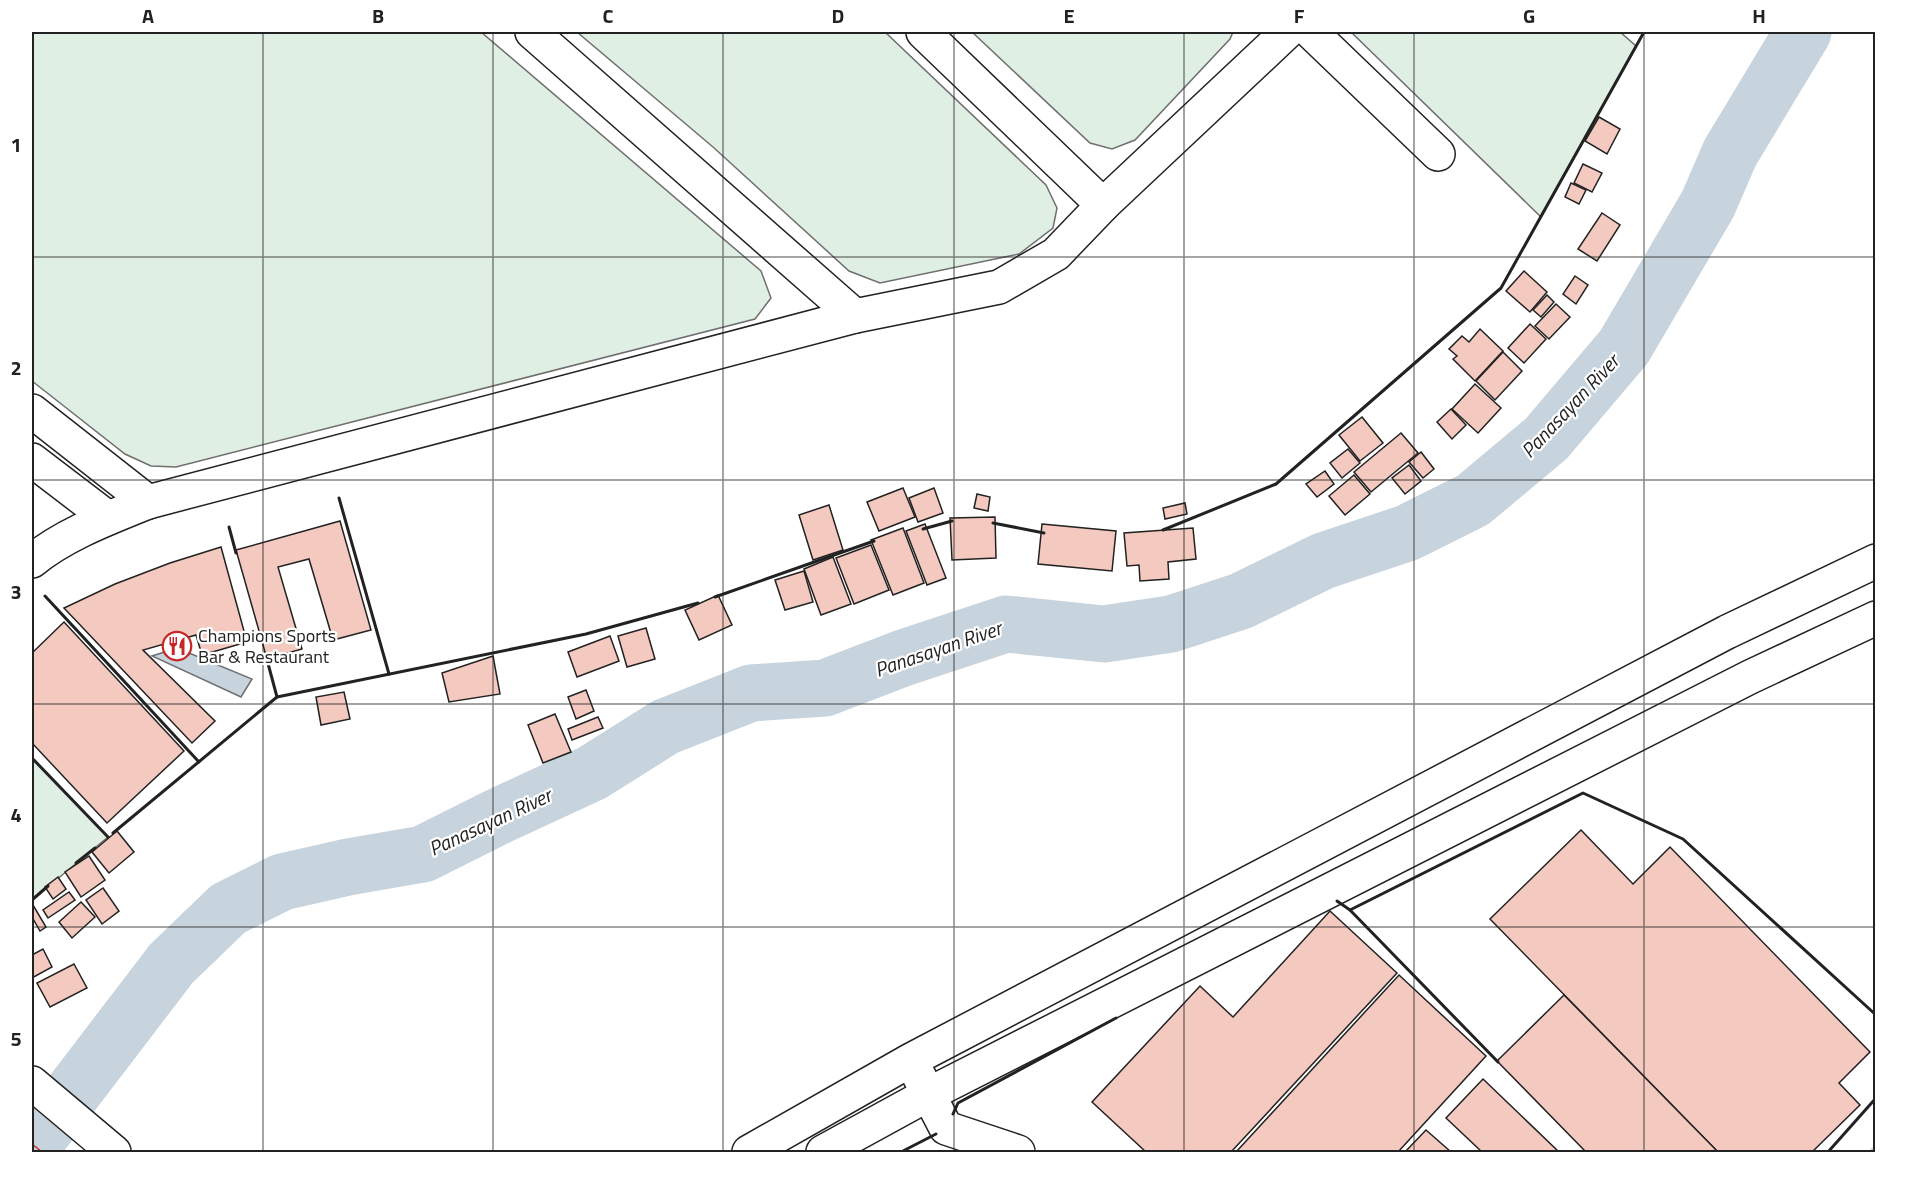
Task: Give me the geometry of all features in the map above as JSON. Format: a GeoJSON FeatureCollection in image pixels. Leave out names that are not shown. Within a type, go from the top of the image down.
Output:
{"type":"FeatureCollection","features":[{"type":"Feature","properties":{"kind":"street"},"geometry":{"type":"LineString","coordinates":[[532,32],[855,316]]}},
{"type":"Feature","properties":{"kind":"street"},"geometry":{"type":"LineString","coordinates":[[923,32],[1103,205]]}},
{"type":"Feature","properties":{"kind":"street"},"geometry":{"type":"LineString","coordinates":[[32,561],[44,551],[108,518],[148,502],[855,316],[999,287],[1056,254],[1103,205],[1287,32]]}},
{"type":"Feature","properties":{"kind":"street"},"geometry":{"type":"LineString","coordinates":[[1311,32],[1438,154]]}},
{"type":"Feature","properties":{"kind":"street"},"geometry":{"type":"LineString","coordinates":[[32,411],[148,502]]}},
{"type":"Feature","properties":{"kind":"street"},"geometry":{"type":"LineString","coordinates":[[32,460],[108,518]]}},
{"type":"Feature","properties":{"kind":"street"},"geometry":{"type":"LineString","coordinates":[[748,1152],[912,1060],[1726,632],[1875,561]]}},
{"type":"Feature","properties":{"kind":"street"},"geometry":{"type":"LineString","coordinates":[[823,1152],[929,1094],[1750,677],[1875,618]]}},
{"type":"Feature","properties":{"kind":"street"},"geometry":{"type":"LineString","coordinates":[[912,1060],[946,1128],[1018,1152]]}},
{"type":"Feature","properties":{"kind":"street"},"geometry":{"type":"LineString","coordinates":[[32,1083],[114,1152]]}},
{"type":"Feature","properties":{"kind":"green space"},"geometry":{"type":"Polygon","coordinates":[[[32,32],[481,32],[761,271],[771,298],[755,319],[176,467],[151,466],[125,454],[32,381],[32,32]]]}},
{"type":"Feature","properties":{"kind":"green space"},"geometry":{"type":"Polygon","coordinates":[[[577,32],[885,32],[1046,185],[1057,208],[1053,228],[1019,254],[880,283],[849,271],[713,147],[577,32]]]}},
{"type":"Feature","properties":{"kind":"green space"},"geometry":{"type":"Polygon","coordinates":[[[972,32],[1233,32],[1230,39],[1135,140],[1112,149],[1090,143],[972,32]]]}},
{"type":"Feature","properties":{"kind":"green space"},"geometry":{"type":"Polygon","coordinates":[[[1351,32],[1620,32],[1636,46],[1541,217],[1351,32]]]}},
{"type":"Feature","properties":{"kind":"green space"},"geometry":{"type":"Polygon","coordinates":[[[32,758],[108,837],[32,900],[32,758]]]}},
{"type":"Feature","properties":{"kind":"shaded area"},"geometry":{"type":"Polygon","coordinates":[[[177,648],[252,679],[241,697],[152,656],[177,648]]]}},
{"type":"Feature","properties":{"kind":"building"},"geometry":{"type":"Polygon","coordinates":[[[1599,117],[1620,129],[1607,154],[1585,141],[1599,117]]]}},
{"type":"Feature","properties":{"kind":"building"},"geometry":{"type":"Polygon","coordinates":[[[1583,164],[1602,173],[1592,192],[1574,183],[1583,164]]]}},
{"type":"Feature","properties":{"kind":"building"},"geometry":{"type":"Polygon","coordinates":[[[1571,183],[1586,190],[1579,204],[1565,197],[1571,183]]]}},
{"type":"Feature","properties":{"kind":"building"},"geometry":{"type":"Polygon","coordinates":[[[1602,213],[1620,225],[1597,261],[1578,249],[1602,213]]]}},
{"type":"Feature","properties":{"kind":"building"},"geometry":{"type":"Polygon","coordinates":[[[1524,271],[1547,292],[1530,312],[1506,291],[1524,271]]]}},
{"type":"Feature","properties":{"kind":"building"},"geometry":{"type":"Polygon","coordinates":[[[1575,276],[1588,285],[1576,304],[1563,294],[1575,276]]]}},
{"type":"Feature","properties":{"kind":"building"},"geometry":{"type":"Polygon","coordinates":[[[1547,295],[1554,302],[1541,317],[1533,310],[1547,295]]]}},
{"type":"Feature","properties":{"kind":"building"},"geometry":{"type":"Polygon","coordinates":[[[1556,304],[1570,317],[1549,339],[1535,326],[1556,304]]]}},
{"type":"Feature","properties":{"kind":"building"},"geometry":{"type":"Polygon","coordinates":[[[1530,324],[1546,339],[1524,363],[1508,348],[1530,324]]]}},
{"type":"Feature","properties":{"kind":"building"},"geometry":{"type":"Polygon","coordinates":[[[1480,329],[1503,351],[1475,381],[1453,359],[1457,356],[1449,349],[1462,336],[1469,342],[1480,329]]]}},
{"type":"Feature","properties":{"kind":"building"},"geometry":{"type":"Polygon","coordinates":[[[1503,352],[1522,371],[1495,400],[1476,381],[1503,352]]]}},
{"type":"Feature","properties":{"kind":"building"},"geometry":{"type":"Polygon","coordinates":[[[1475,384],[1501,408],[1478,433],[1452,409],[1475,384]]]}},
{"type":"Feature","properties":{"kind":"building"},"geometry":{"type":"Polygon","coordinates":[[[1451,409],[1466,425],[1452,439],[1437,422],[1451,409]]]}},
{"type":"Feature","properties":{"kind":"building"},"geometry":{"type":"Polygon","coordinates":[[[1362,417],[1383,443],[1360,461],[1339,435],[1362,417]]]}},
{"type":"Feature","properties":{"kind":"building"},"geometry":{"type":"Polygon","coordinates":[[[1401,433],[1418,453],[1371,492],[1354,472],[1401,433]]]}},
{"type":"Feature","properties":{"kind":"building"},"geometry":{"type":"Polygon","coordinates":[[[1348,449],[1360,463],[1342,478],[1330,463],[1348,449]]]}},
{"type":"Feature","properties":{"kind":"building"},"geometry":{"type":"Polygon","coordinates":[[[1421,452],[1434,469],[1423,478],[1409,462],[1421,452]]]}},
{"type":"Feature","properties":{"kind":"building"},"geometry":{"type":"Polygon","coordinates":[[[1409,465],[1421,481],[1405,494],[1392,478],[1409,465]]]}},
{"type":"Feature","properties":{"kind":"building"},"geometry":{"type":"Polygon","coordinates":[[[1325,471],[1334,484],[1317,497],[1306,484],[1325,471]]]}},
{"type":"Feature","properties":{"kind":"building"},"geometry":{"type":"Polygon","coordinates":[[[1354,475],[1370,494],[1345,515],[1329,496],[1354,475]]]}},
{"type":"Feature","properties":{"kind":"building"},"geometry":{"type":"Polygon","coordinates":[[[903,488],[915,517],[879,531],[867,502],[903,488]]]}},
{"type":"Feature","properties":{"kind":"building"},"geometry":{"type":"Polygon","coordinates":[[[934,488],[943,513],[918,522],[909,498],[934,488]]]}},
{"type":"Feature","properties":{"kind":"building"},"geometry":{"type":"Polygon","coordinates":[[[977,494],[990,497],[988,511],[974,508],[977,494]]]}},
{"type":"Feature","properties":{"kind":"building"},"geometry":{"type":"Polygon","coordinates":[[[1185,503],[1187,514],[1165,519],[1163,508],[1185,503]]]}},
{"type":"Feature","properties":{"kind":"building"},"geometry":{"type":"Polygon","coordinates":[[[829,505],[843,550],[813,560],[799,515],[829,505]]]}},
{"type":"Feature","properties":{"kind":"building"},"geometry":{"type":"Polygon","coordinates":[[[995,517],[996,558],[952,560],[950,518],[995,517]]]}},
{"type":"Feature","properties":{"kind":"building"},"geometry":{"type":"Polygon","coordinates":[[[340,521],[371,630],[333,640],[309,559],[278,567],[302,649],[267,659],[236,550],[340,521]]]}},
{"type":"Feature","properties":{"kind":"building"},"geometry":{"type":"Polygon","coordinates":[[[925,524],[946,578],[927,585],[906,531],[925,524]]]}},
{"type":"Feature","properties":{"kind":"building"},"geometry":{"type":"Polygon","coordinates":[[[1042,524],[1116,531],[1112,571],[1038,564],[1042,524]]]}},
{"type":"Feature","properties":{"kind":"building"},"geometry":{"type":"Polygon","coordinates":[[[903,528],[924,583],[893,595],[871,540],[903,528]]]}},
{"type":"Feature","properties":{"kind":"building"},"geometry":{"type":"Polygon","coordinates":[[[1193,528],[1196,559],[1168,562],[1169,579],[1140,581],[1139,565],[1127,566],[1124,533],[1193,528]]]}},
{"type":"Feature","properties":{"kind":"building"},"geometry":{"type":"Polygon","coordinates":[[[871,545],[889,590],[854,604],[836,558],[871,545]]]}},
{"type":"Feature","properties":{"kind":"building"},"geometry":{"type":"Polygon","coordinates":[[[221,547],[247,642],[202,655],[196,635],[143,650],[215,721],[192,743],[64,608],[115,584],[221,547]]]}},
{"type":"Feature","properties":{"kind":"building"},"geometry":{"type":"Polygon","coordinates":[[[833,557],[851,604],[821,615],[804,569],[833,557]]]}},
{"type":"Feature","properties":{"kind":"building"},"geometry":{"type":"Polygon","coordinates":[[[804,571],[813,602],[785,610],[775,580],[804,571]]]}},
{"type":"Feature","properties":{"kind":"building"},"geometry":{"type":"Polygon","coordinates":[[[718,595],[732,625],[699,640],[685,610],[718,595]]]}},
{"type":"Feature","properties":{"kind":"building"},"geometry":{"type":"Polygon","coordinates":[[[64,622],[184,751],[107,823],[32,743],[32,653],[64,622]]]}},
{"type":"Feature","properties":{"kind":"building"},"geometry":{"type":"Polygon","coordinates":[[[646,628],[655,659],[627,667],[618,636],[646,628]]]}},
{"type":"Feature","properties":{"kind":"building"},"geometry":{"type":"Polygon","coordinates":[[[610,636],[619,661],[577,677],[568,652],[610,636]]]}},
{"type":"Feature","properties":{"kind":"building"},"geometry":{"type":"Polygon","coordinates":[[[493,656],[500,694],[449,702],[442,673],[493,656]]]}},
{"type":"Feature","properties":{"kind":"building"},"geometry":{"type":"Polygon","coordinates":[[[586,690],[594,711],[576,719],[568,697],[586,690]]]}},
{"type":"Feature","properties":{"kind":"building"},"geometry":{"type":"Polygon","coordinates":[[[344,692],[350,719],[321,725],[316,697],[344,692]]]}},
{"type":"Feature","properties":{"kind":"building"},"geometry":{"type":"Polygon","coordinates":[[[555,714],[571,752],[543,763],[528,725],[555,714]]]}},
{"type":"Feature","properties":{"kind":"building"},"geometry":{"type":"Polygon","coordinates":[[[598,717],[603,728],[572,740],[568,729],[598,717]]]}},
{"type":"Feature","properties":{"kind":"building"},"geometry":{"type":"Polygon","coordinates":[[[1581,830],[1633,884],[1670,847],[1870,1052],[1839,1083],[1860,1105],[1812,1152],[1718,1152],[1490,919],[1581,830]]]}},
{"type":"Feature","properties":{"kind":"building"},"geometry":{"type":"Polygon","coordinates":[[[117,831],[134,852],[109,873],[92,852],[117,831]]]}},
{"type":"Feature","properties":{"kind":"building"},"geometry":{"type":"Polygon","coordinates":[[[89,856],[105,880],[81,897],[65,872],[89,856]]]}},
{"type":"Feature","properties":{"kind":"building"},"geometry":{"type":"Polygon","coordinates":[[[58,877],[66,889],[53,899],[45,887],[58,877]]]}},
{"type":"Feature","properties":{"kind":"building"},"geometry":{"type":"Polygon","coordinates":[[[103,888],[119,911],[102,924],[86,900],[103,888]]]}},
{"type":"Feature","properties":{"kind":"building"},"geometry":{"type":"Polygon","coordinates":[[[69,892],[75,900],[48,918],[43,910],[69,892]]]}},
{"type":"Feature","properties":{"kind":"building"},"geometry":{"type":"Polygon","coordinates":[[[81,902],[95,917],[72,938],[59,922],[81,902]]]}},
{"type":"Feature","properties":{"kind":"building"},"geometry":{"type":"Polygon","coordinates":[[[32,905],[46,927],[40,931],[32,917],[32,905]]]}},
{"type":"Feature","properties":{"kind":"building"},"geometry":{"type":"Polygon","coordinates":[[[1330,911],[1397,973],[1231,1152],[1146,1152],[1092,1102],[1200,986],[1233,1017],[1330,911]]]}},
{"type":"Feature","properties":{"kind":"building"},"geometry":{"type":"Polygon","coordinates":[[[43,949],[52,967],[32,978],[32,955],[43,949]]]}},
{"type":"Feature","properties":{"kind":"building"},"geometry":{"type":"Polygon","coordinates":[[[74,964],[87,988],[50,1007],[37,983],[74,964]]]}},
{"type":"Feature","properties":{"kind":"building"},"geometry":{"type":"Polygon","coordinates":[[[1399,975],[1486,1056],[1398,1152],[1236,1152],[1399,975]]]}},
{"type":"Feature","properties":{"kind":"building"},"geometry":{"type":"Polygon","coordinates":[[[1564,995],[1718,1152],[1586,1152],[1497,1061],[1564,995]]]}},
{"type":"Feature","properties":{"kind":"building"},"geometry":{"type":"Polygon","coordinates":[[[1483,1079],[1559,1152],[1482,1152],[1446,1118],[1483,1079]]]}},
{"type":"Feature","properties":{"kind":"building"},"geometry":{"type":"Polygon","coordinates":[[[1426,1130],[1451,1152],[1405,1152],[1426,1130]]]}},
{"type":"Feature","properties":{"kind":"waterway","name":"Panasayan River"},"geometry":{"type":"LineString","coordinates":[[32,1146],[171,964],[228,909],[282,882],[348,867],[423,854],[592,773],[665,727],[751,693],[825,688],[903,658],[1006,624],[1104,634],[1171,624],[1241,601],[1323,561],[1407,533],[1473,500],[1546,439],[1624,347],[1708,204],[1730,153],[1803,32]]}},
{"type":"Feature","properties":{"kind":"wall"},"geometry":{"type":"LineString","coordinates":[[1163,530],[1276,484],[1501,288],[1644,32]]}},
{"type":"Feature","properties":{"kind":"wall"},"geometry":{"type":"LineString","coordinates":[[339,498],[389,674]]}},
{"type":"Feature","properties":{"kind":"wall"},"geometry":{"type":"LineString","coordinates":[[923,529],[952,521]]}},
{"type":"Feature","properties":{"kind":"wall"},"geometry":{"type":"LineString","coordinates":[[993,523],[1044,533]]}},
{"type":"Feature","properties":{"kind":"wall"},"geometry":{"type":"LineString","coordinates":[[229,527],[236,553]]}},
{"type":"Feature","properties":{"kind":"wall"},"geometry":{"type":"LineString","coordinates":[[715,597],[874,541]]}},
{"type":"Feature","properties":{"kind":"wall"},"geometry":{"type":"LineString","coordinates":[[45,596],[199,762]]}},
{"type":"Feature","properties":{"kind":"wall"},"geometry":{"type":"LineString","coordinates":[[113,833],[277,697],[586,634],[698,603]]}},
{"type":"Feature","properties":{"kind":"wall"},"geometry":{"type":"LineString","coordinates":[[266,656],[277,697]]}},
{"type":"Feature","properties":{"kind":"wall"},"geometry":{"type":"LineString","coordinates":[[32,758],[108,837]]}},
{"type":"Feature","properties":{"kind":"wall"},"geometry":{"type":"LineString","coordinates":[[1350,910],[1583,793],[1683,839],[1876,1015]]}},
{"type":"Feature","properties":{"kind":"wall"},"geometry":{"type":"LineString","coordinates":[[76,863],[95,848]]}},
{"type":"Feature","properties":{"kind":"wall"},"geometry":{"type":"LineString","coordinates":[[32,900],[48,886]]}},
{"type":"Feature","properties":{"kind":"wall"},"geometry":{"type":"LineString","coordinates":[[1337,901],[1350,910],[1498,1062]]}},
{"type":"Feature","properties":{"kind":"wall"},"geometry":{"type":"LineString","coordinates":[[953,1114],[958,1103],[1116,1018]]}},
{"type":"Feature","properties":{"kind":"wall"},"geometry":{"type":"LineString","coordinates":[[1828,1152],[1876,1098]]}},
{"type":"Feature","properties":{"kind":"wall"},"geometry":{"type":"LineString","coordinates":[[901,1152],[936,1134]]}},
{"type":"Feature","properties":{"kind":"power"},"geometry":{"type":"LineString","coordinates":[[32,1144],[42,1152]]}},
{"type":"Feature","properties":{"kind":"place","name":"Champions Sports Bar & Restaurant"},"geometry":{"type":"Point","coordinates":[177,646]}}]}
